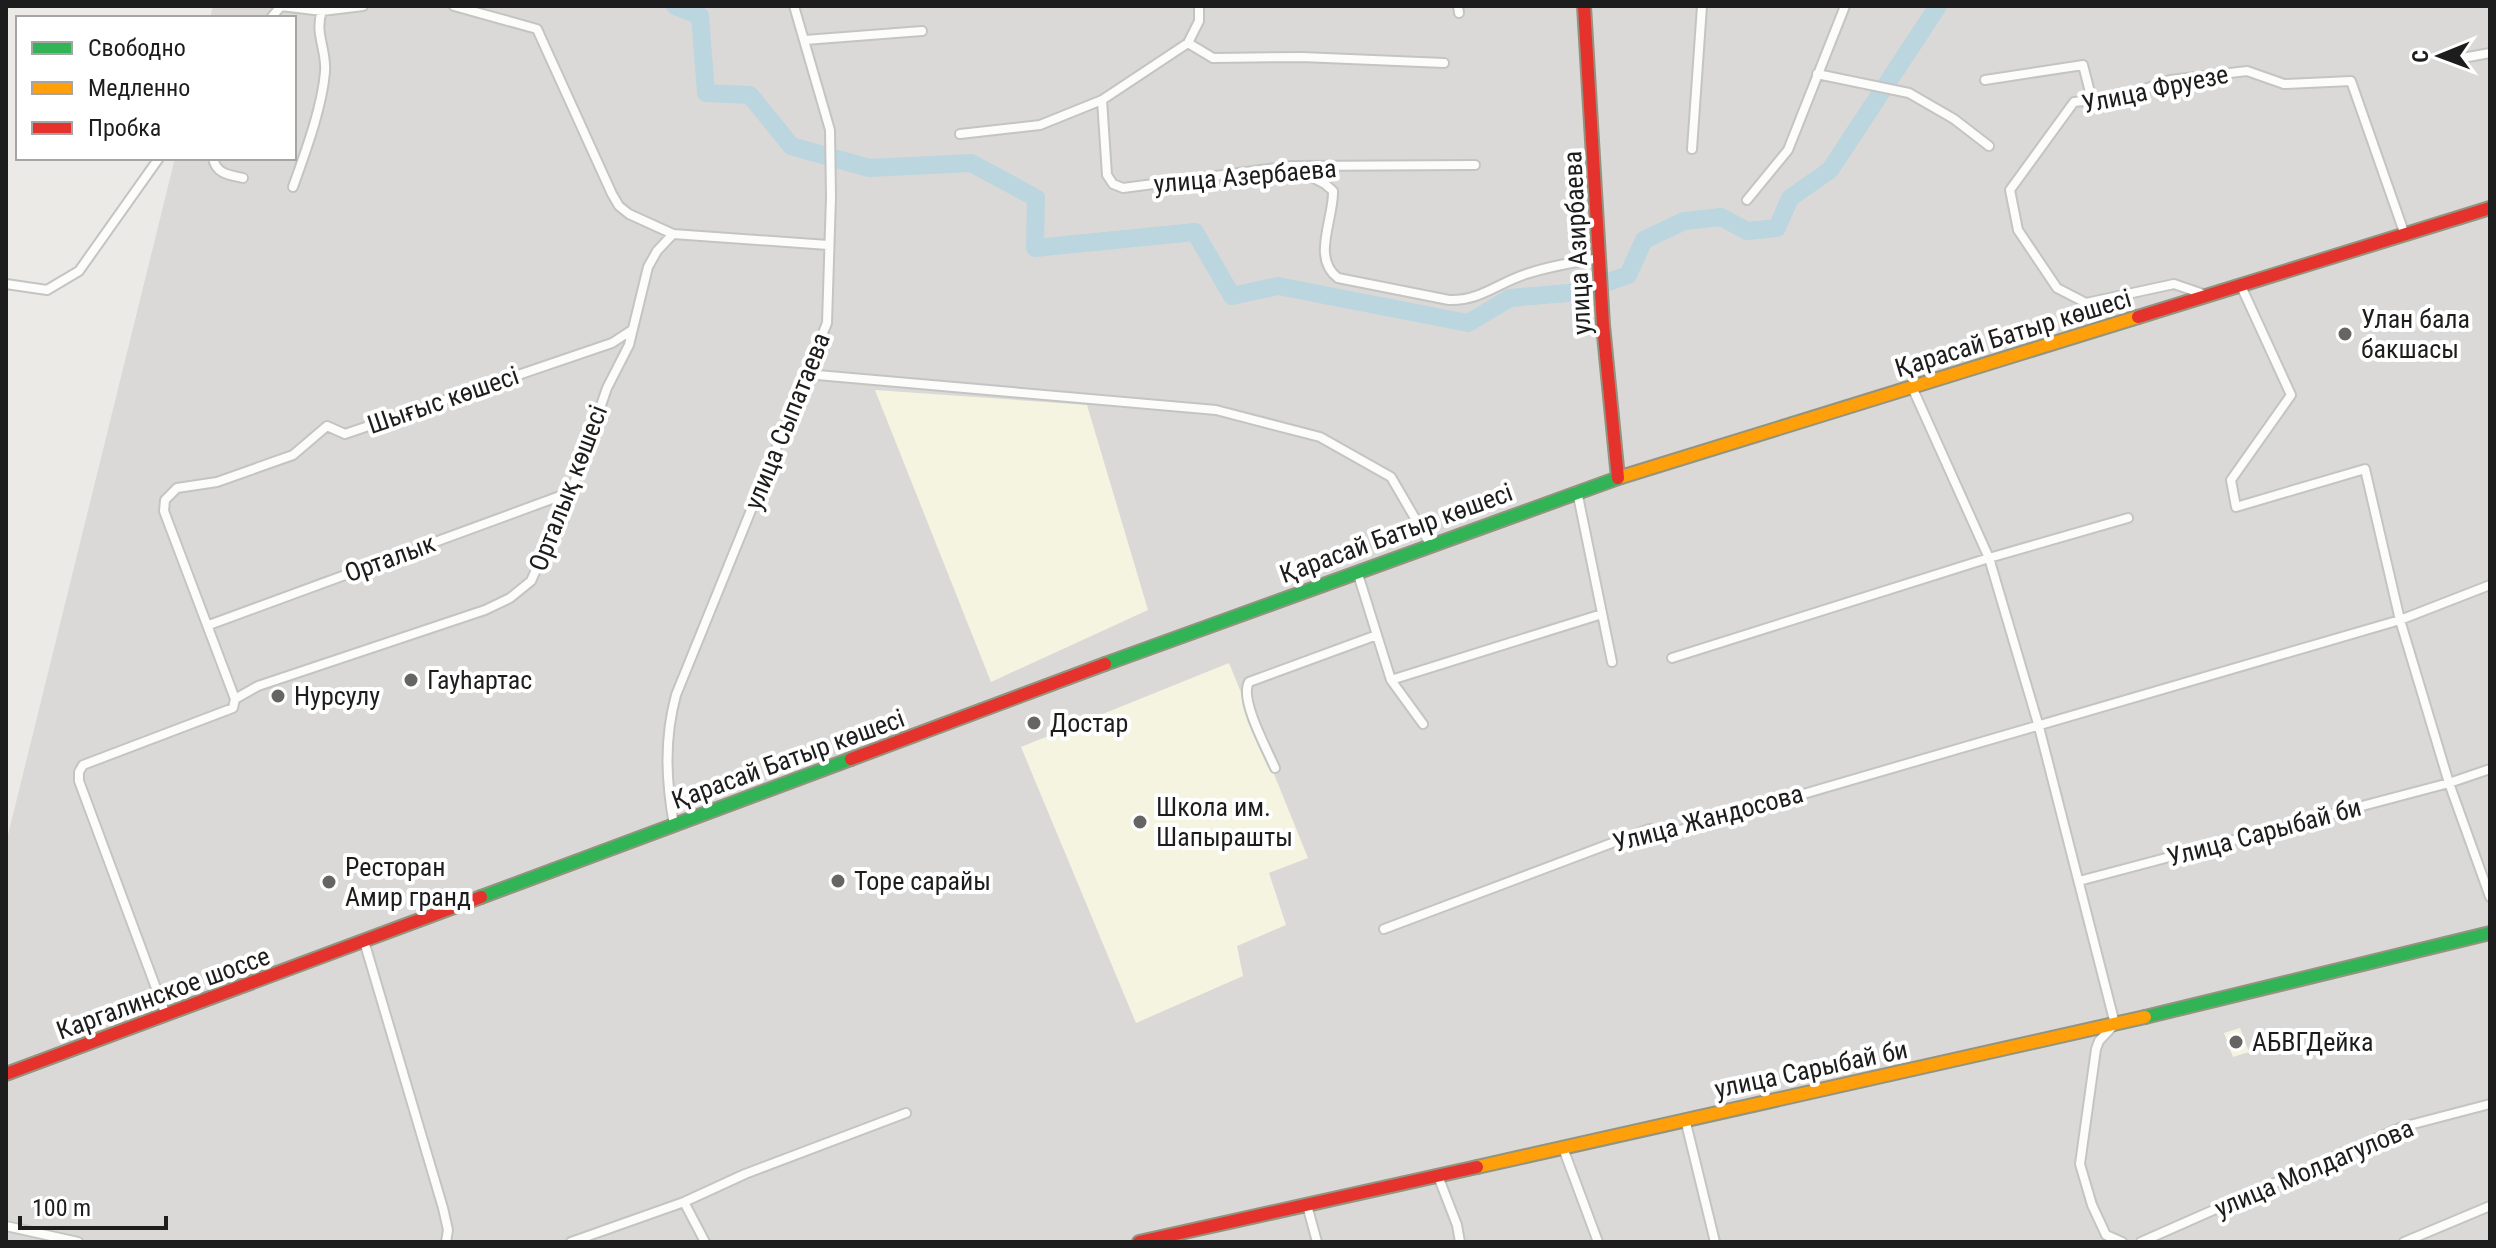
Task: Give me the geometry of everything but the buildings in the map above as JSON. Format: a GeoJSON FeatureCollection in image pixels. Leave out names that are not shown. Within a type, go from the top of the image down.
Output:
{"type":"FeatureCollection","features":[{"type":"Feature","properties":{"kind":"main road","name":"улица Азирбаева"},"geometry":{"type":"LineString","coordinates":[[1584,6],[1603,325],[1618,478]]}},
{"type":"Feature","properties":{"kind":"main road","name":"Қарасай Батыр көшесі"},"geometry":{"type":"LineString","coordinates":[[335,952],[1577,491],[2490,208]]}},
{"type":"Feature","properties":{"kind":"main road","name":"улица Сарыбай би"},"geometry":{"type":"LineString","coordinates":[[1139,1242],[2115,1024],[2490,933]]}},
{"type":"Feature","properties":{"kind":"main road","name":"Каргалинское шоссе"},"geometry":{"type":"LineString","coordinates":[[6,1074],[335,952]]}},
{"type":"Feature","properties":{"kind":"street"},"geometry":{"type":"LineString","coordinates":[[281,6],[322,11],[363,6]]}},
{"type":"Feature","properties":{"kind":"street"},"geometry":{"type":"LineString","coordinates":[[454,6],[537,29],[619,206],[629,214],[673,234],[828,245]]}},
{"type":"Feature","properties":{"kind":"street","name":"улица Сыпатаева"},"geometry":{"type":"LineString","coordinates":[[674,825],[667,782],[668,723],[676,695],[827,323],[830,145],[824,105],[794,6]]}},
{"type":"Feature","properties":{"kind":"street"},"geometry":{"type":"LineString","coordinates":[[960,134],[1040,125],[1102,100],[1188,43],[1199,21],[1199,6]]}},
{"type":"Feature","properties":{"kind":"street"},"geometry":{"type":"LineString","coordinates":[[1692,149],[1702,6]]}},
{"type":"Feature","properties":{"kind":"street"},"geometry":{"type":"LineString","coordinates":[[1747,200],[1788,150],[1845,6]]}},
{"type":"Feature","properties":{"kind":"street"},"geometry":{"type":"LineString","coordinates":[[293,187],[308,145],[326,70],[317,24],[322,11]]}},
{"type":"Feature","properties":{"kind":"street"},"geometry":{"type":"LineString","coordinates":[[805,40],[922,31]]}},
{"type":"Feature","properties":{"kind":"street"},"geometry":{"type":"LineString","coordinates":[[1188,43],[1213,58],[1302,57],[1444,63]]}},
{"type":"Feature","properties":{"kind":"street"},"geometry":{"type":"LineString","coordinates":[[2457,59],[2490,53]]}},
{"type":"Feature","properties":{"kind":"street"},"geometry":{"type":"LineString","coordinates":[[1985,80],[2083,65],[2092,100]]}},
{"type":"Feature","properties":{"kind":"street","name":"Улица Фруезе"},"geometry":{"type":"LineString","coordinates":[[2208,296],[2174,284],[2086,303],[2057,288],[2018,230],[2010,190],[2074,102],[2123,97],[2170,80],[2247,71],[2284,84],[2351,81],[2405,235]]}},
{"type":"Feature","properties":{"kind":"street"},"geometry":{"type":"LineString","coordinates":[[1817,74],[1909,93],[1954,119],[1989,146]]}},
{"type":"Feature","properties":{"kind":"street","name":"улица Азербаева"},"geometry":{"type":"LineString","coordinates":[[1102,100],[1107,175],[1113,184],[1123,188],[1291,166],[1475,165]]}},
{"type":"Feature","properties":{"kind":"street"},"geometry":{"type":"LineString","coordinates":[[6,284],[47,290],[79,271],[158,160]]}},
{"type":"Feature","properties":{"kind":"street"},"geometry":{"type":"LineString","coordinates":[[213,160],[214,165],[225,175],[243,178]]}},
{"type":"Feature","properties":{"kind":"street"},"geometry":{"type":"LineString","coordinates":[[1291,166],[1333,191],[1325,261],[1328,271],[1338,278],[1467,301],[1522,275],[1545,268],[1601,263]]}},
{"type":"Feature","properties":{"kind":"street","name":"Орталық көшесі"},"geometry":{"type":"LineString","coordinates":[[166,1015],[79,781],[83,765],[227,712],[233,708],[235,699],[258,686],[485,610],[510,598],[531,581],[571,492],[603,398],[623,359],[648,267],[657,251],[673,234]]}},
{"type":"Feature","properties":{"kind":"street"},"geometry":{"type":"LineString","coordinates":[[2241,286],[2291,395],[2231,480],[2236,507],[2365,469],[2400,620],[2449,783],[2490,897]]}},
{"type":"Feature","properties":{"kind":"street","name":"Шығыс көшесі"},"geometry":{"type":"LineString","coordinates":[[209,625],[164,511],[165,500],[170,493],[273,464],[293,455],[327,426],[345,434],[612,343],[632,330]]}},
{"type":"Feature","properties":{"kind":"street"},"geometry":{"type":"LineString","coordinates":[[806,374],[1216,410],[1320,437],[1391,477],[1430,544]]}},
{"type":"Feature","properties":{"kind":"street"},"geometry":{"type":"LineString","coordinates":[[1912,387],[1989,558],[2039,727],[2115,1024],[2099,1041],[2096,1049],[2080,1156],[2096,1215],[2106,1235],[2122,1242]]}},
{"type":"Feature","properties":{"kind":"street"},"geometry":{"type":"LineString","coordinates":[[1577,491],[1612,662]]}},
{"type":"Feature","properties":{"kind":"street","name":"Орталык"},"geometry":{"type":"LineString","coordinates":[[209,625],[571,492]]}},
{"type":"Feature","properties":{"kind":"street"},"geometry":{"type":"LineString","coordinates":[[1672,658],[1989,558],[2128,518]]}},
{"type":"Feature","properties":{"kind":"street"},"geometry":{"type":"LineString","coordinates":[[1357,571],[1391,680],[1423,724]]}},
{"type":"Feature","properties":{"kind":"street","name":"Улица Жандосова"},"geometry":{"type":"LineString","coordinates":[[1384,929],[1649,829],[1680,830],[2039,727],[2400,620],[2490,585]]}},
{"type":"Feature","properties":{"kind":"street"},"geometry":{"type":"LineString","coordinates":[[1391,680],[1602,614]]}},
{"type":"Feature","properties":{"kind":"street"},"geometry":{"type":"LineString","coordinates":[[209,625],[235,699]]}},
{"type":"Feature","properties":{"kind":"street"},"geometry":{"type":"LineString","coordinates":[[1275,768],[1247,702],[1245,689],[1249,682],[1377,635]]}},
{"type":"Feature","properties":{"kind":"street"},"geometry":{"type":"LineString","coordinates":[[2449,783],[2490,769]]}},
{"type":"Feature","properties":{"kind":"street","name":"Улица Сарыбай би"},"geometry":{"type":"LineString","coordinates":[[2079,881],[2449,783]]}},
{"type":"Feature","properties":{"kind":"street"},"geometry":{"type":"LineString","coordinates":[[364,941],[443,1208],[448,1230],[446,1242]]}},
{"type":"Feature","properties":{"kind":"street","name":"улица Молдагулова"},"geometry":{"type":"LineString","coordinates":[[2141,1242],[2402,1127],[2490,1104]]}},
{"type":"Feature","properties":{"kind":"street"},"geometry":{"type":"LineString","coordinates":[[571,1242],[684,1202],[745,1174],[906,1113]]}},
{"type":"Feature","properties":{"kind":"street"},"geometry":{"type":"LineString","coordinates":[[1685,1119],[1715,1242]]}},
{"type":"Feature","properties":{"kind":"street"},"geometry":{"type":"LineString","coordinates":[[1563,1148],[1598,1242]]}},
{"type":"Feature","properties":{"kind":"street"},"geometry":{"type":"LineString","coordinates":[[1438,1176],[1457,1225],[1460,1242]]}},
{"type":"Feature","properties":{"kind":"street"},"geometry":{"type":"LineString","coordinates":[[684,1202],[705,1242]]}},
{"type":"Feature","properties":{"kind":"street"},"geometry":{"type":"LineString","coordinates":[[1307,1205],[1317,1242]]}},
{"type":"Feature","properties":{"kind":"street"},"geometry":{"type":"LineString","coordinates":[[2404,1242],[2490,1206]]}},
{"type":"Feature","properties":{"kind":"street"},"geometry":{"type":"LineString","coordinates":[[6,1226],[78,1242]]}},
{"type":"Feature","properties":{"kind":"shaded area"},"geometry":{"type":"Polygon","coordinates":[[[213,6],[2490,6],[2490,1242],[6,1242],[6,843],[175,160],[296,160],[296,16],[210,16],[213,6]]]}},
{"type":"Feature","properties":{"kind":"shaded area"},"geometry":{"type":"Polygon","coordinates":[[[875,390],[1087,405],[1148,610],[991,682],[875,390]]]}},
{"type":"Feature","properties":{"kind":"shaded area"},"geometry":{"type":"Polygon","coordinates":[[[1229,663],[1308,858],[1269,873],[1286,925],[1237,946],[1243,976],[1136,1023],[1021,747],[1229,663]]]}},
{"type":"Feature","properties":{"kind":"shaded area","name":"АБВГДейка"},"geometry":{"type":"Polygon","coordinates":[[[2240,1028],[2249,1052],[2233,1057],[2224,1033],[2240,1028]]]}},
{"type":"Feature","properties":{"kind":"waterway"},"geometry":{"type":"LineString","coordinates":[[675,6],[700,16],[706,93],[750,95],[791,146],[869,168],[971,163],[1036,198],[1035,248],[1195,232],[1232,296],[1278,286],[1468,323],[1510,298],[1580,292],[1628,275],[1644,240],[1684,221],[1721,217],[1747,231],[1777,228],[1790,198],[1830,170],[1938,6]]}},
{"type":"Feature","properties":{"kind":"traffic: fast"},"geometry":{"type":"LineString","coordinates":[[1105,664],[1621,477]]}},
{"type":"Feature","properties":{"kind":"traffic: fast"},"geometry":{"type":"LineString","coordinates":[[481,897],[851,759]]}},
{"type":"Feature","properties":{"kind":"traffic: fast"},"geometry":{"type":"LineString","coordinates":[[2145,1017],[2490,933]]}},
{"type":"Feature","properties":{"kind":"traffic: slow"},"geometry":{"type":"LineString","coordinates":[[1621,477],[2138,317]]}},
{"type":"Feature","properties":{"kind":"traffic: slow"},"geometry":{"type":"LineString","coordinates":[[1477,1167],[2145,1017]]}},
{"type":"Feature","properties":{"kind":"traffic: jam"},"geometry":{"type":"LineString","coordinates":[[1584,6],[1603,325],[1618,478]]}},
{"type":"Feature","properties":{"kind":"traffic: jam"},"geometry":{"type":"LineString","coordinates":[[2138,317],[2490,208]]}},
{"type":"Feature","properties":{"kind":"traffic: jam"},"geometry":{"type":"LineString","coordinates":[[851,759],[1105,664]]}},
{"type":"Feature","properties":{"kind":"traffic: jam"},"geometry":{"type":"LineString","coordinates":[[6,1074],[481,897]]}},
{"type":"Feature","properties":{"kind":"traffic: jam"},"geometry":{"type":"LineString","coordinates":[[1139,1242],[1477,1167]]}},
{"type":"Feature","properties":{"kind":"place","name":"Улан бала бакшасы"},"geometry":{"type":"Point","coordinates":[2345,334]}},
{"type":"Feature","properties":{"kind":"place","name":"Гауhартас"},"geometry":{"type":"Point","coordinates":[411,680]}},
{"type":"Feature","properties":{"kind":"place","name":"Нурсулу"},"geometry":{"type":"Point","coordinates":[278,696]}},
{"type":"Feature","properties":{"kind":"place","name":"Достар"},"geometry":{"type":"Point","coordinates":[1034,723]}},
{"type":"Feature","properties":{"kind":"place","name":"Школа им. Шапырашты"},"geometry":{"type":"Point","coordinates":[1140,822]}},
{"type":"Feature","properties":{"kind":"place","name":"Торе сарайы"},"geometry":{"type":"Point","coordinates":[838,881]}},
{"type":"Feature","properties":{"kind":"place","name":"Ресторан Амир гранд"},"geometry":{"type":"Point","coordinates":[329,882]}},
{"type":"Feature","properties":{"kind":"place","name":"АБВГДейка"},"geometry":{"type":"Point","coordinates":[2236,1042]}}]}
